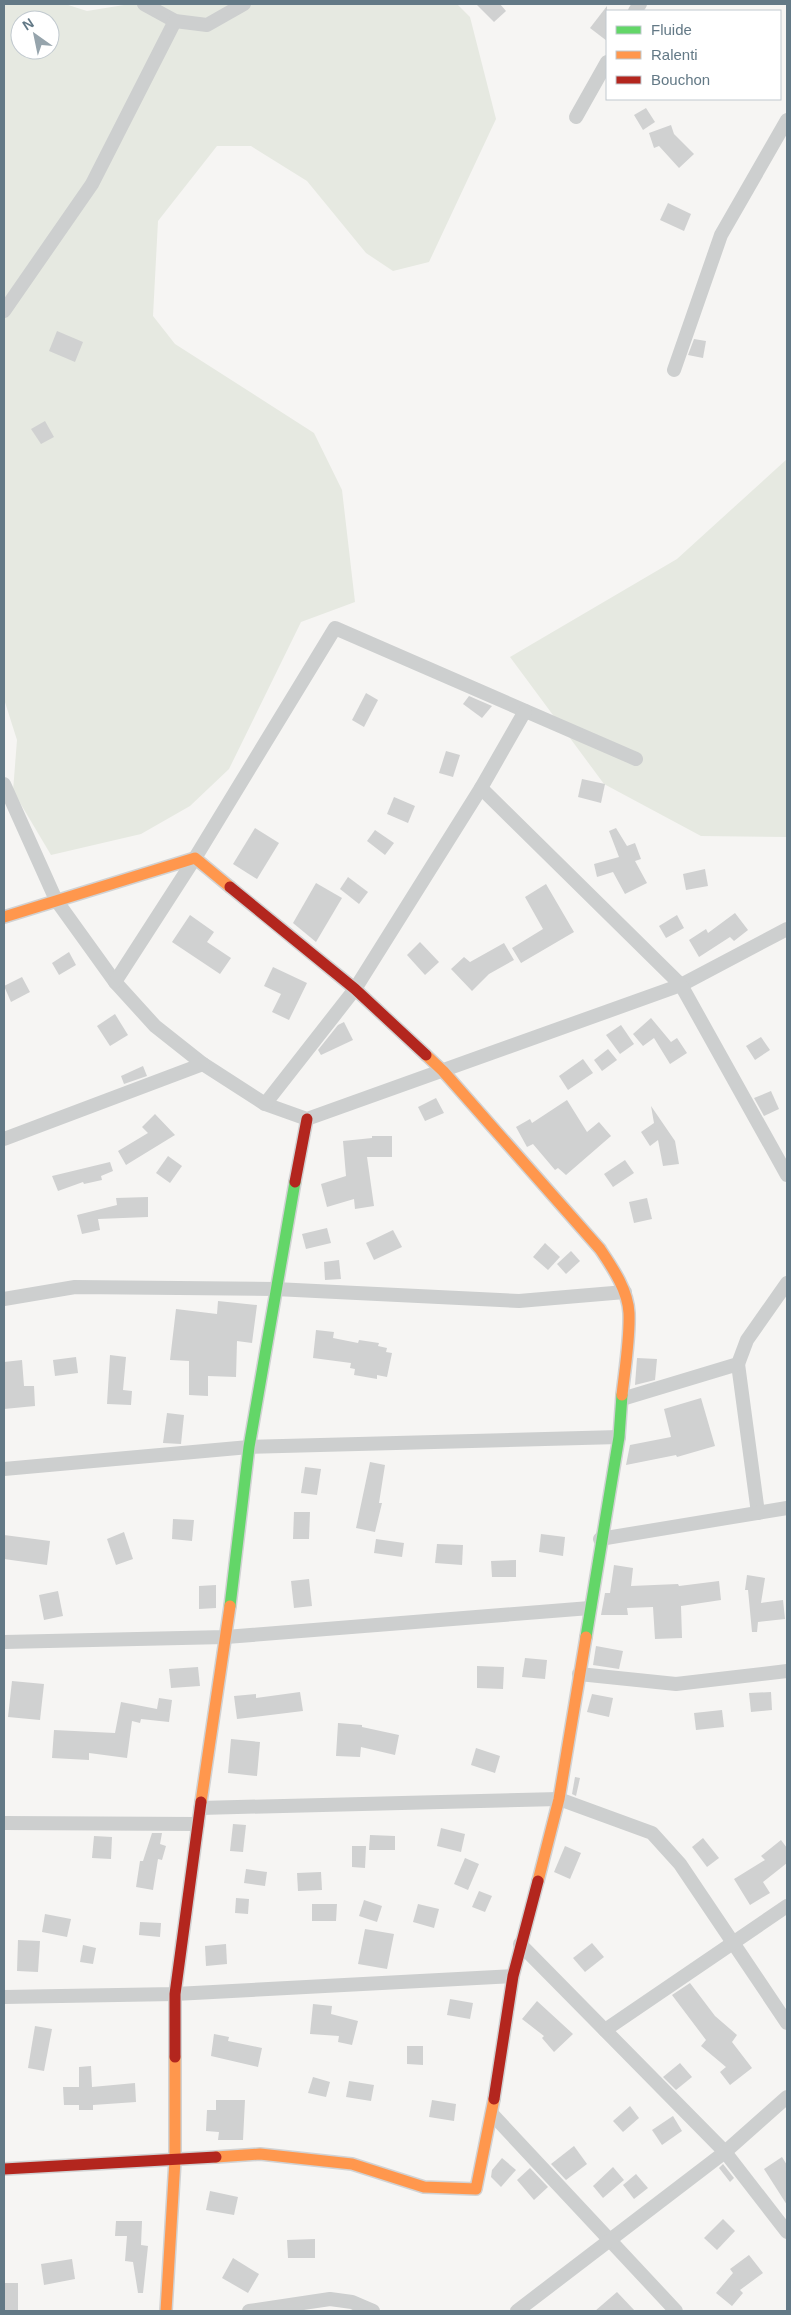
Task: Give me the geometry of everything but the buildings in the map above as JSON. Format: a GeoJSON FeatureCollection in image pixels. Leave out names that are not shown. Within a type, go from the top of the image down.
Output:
{"type":"FeatureCollection","features":[{"type":"Feature","properties":{"kind":"street"},"geometry":{"type":"LineString","coordinates":[[144,4],[175,21],[207,24],[244,4]]}},
{"type":"Feature","properties":{"kind":"street"},"geometry":{"type":"LineString","coordinates":[[4,311],[92,184],[175,21]]}},
{"type":"Feature","properties":{"kind":"street"},"geometry":{"type":"LineString","coordinates":[[576,117],[606,64]]}},
{"type":"Feature","properties":{"kind":"street"},"geometry":{"type":"LineString","coordinates":[[674,370],[721,235],[787,120]]}},
{"type":"Feature","properties":{"kind":"street"},"geometry":{"type":"LineString","coordinates":[[115,982],[195,858],[335,628],[636,759]]}},
{"type":"Feature","properties":{"kind":"street"},"geometry":{"type":"LineString","coordinates":[[265,1104],[355,989],[481,788],[526,711]]}},
{"type":"Feature","properties":{"kind":"street"},"geometry":{"type":"LineString","coordinates":[[4,784],[56,900],[115,982],[154,1026],[203,1064],[265,1104],[307,1119],[681,986],[787,929]]}},
{"type":"Feature","properties":{"kind":"street"},"geometry":{"type":"LineString","coordinates":[[481,788],[681,986],[787,1174]]}},
{"type":"Feature","properties":{"kind":"street"},"geometry":{"type":"LineString","coordinates":[[4,917],[195,858]]}},
{"type":"Feature","properties":{"kind":"street"},"geometry":{"type":"LineString","coordinates":[[4,2169],[260,2154],[352,2164],[424,2187],[476,2189],[492,2114],[513,1976],[559,1799],[600,1539],[619,1437],[628,1312],[625,1292],[612,1266],[600,1249],[443,1071],[355,989],[195,858]]}},
{"type":"Feature","properties":{"kind":"street"},"geometry":{"type":"LineString","coordinates":[[4,1139],[203,1064]]}},
{"type":"Feature","properties":{"kind":"street"},"geometry":{"type":"LineString","coordinates":[[166,2311],[175,2160],[175,1994],[200,1808],[226,1637],[249,1448],[275,1289],[307,1119]]}},
{"type":"Feature","properties":{"kind":"street"},"geometry":{"type":"LineString","coordinates":[[758,1512],[738,1364],[747,1340],[787,1283]]}},
{"type":"Feature","properties":{"kind":"street"},"geometry":{"type":"LineString","coordinates":[[4,1299],[75,1287],[275,1289],[519,1301],[625,1292]]}},
{"type":"Feature","properties":{"kind":"street"},"geometry":{"type":"LineString","coordinates":[[622,1399],[738,1364]]}},
{"type":"Feature","properties":{"kind":"street"},"geometry":{"type":"LineString","coordinates":[[4,1468],[249,1448],[619,1437]]}},
{"type":"Feature","properties":{"kind":"street"},"geometry":{"type":"LineString","coordinates":[[600,1539],[787,1508]]}},
{"type":"Feature","properties":{"kind":"street"},"geometry":{"type":"LineString","coordinates":[[4,1642],[226,1637],[590,1608]]}},
{"type":"Feature","properties":{"kind":"street"},"geometry":{"type":"LineString","coordinates":[[579,1674],[676,1684],[787,1671]]}},
{"type":"Feature","properties":{"kind":"street"},"geometry":{"type":"LineString","coordinates":[[200,1808],[559,1799],[652,1833],[680,1864],[787,2023]]}},
{"type":"Feature","properties":{"kind":"street"},"geometry":{"type":"LineString","coordinates":[[4,1823],[198,1824]]}},
{"type":"Feature","properties":{"kind":"street"},"geometry":{"type":"LineString","coordinates":[[605,2030],[787,1906]]}},
{"type":"Feature","properties":{"kind":"street"},"geometry":{"type":"LineString","coordinates":[[520,1944],[726,2152],[787,2232]]}},
{"type":"Feature","properties":{"kind":"street"},"geometry":{"type":"LineString","coordinates":[[4,1997],[175,1994],[513,1976]]}},
{"type":"Feature","properties":{"kind":"street"},"geometry":{"type":"LineString","coordinates":[[517,2311],[726,2152],[787,2097]]}},
{"type":"Feature","properties":{"kind":"street"},"geometry":{"type":"LineString","coordinates":[[492,2114],[676,2311]]}},
{"type":"Feature","properties":{"kind":"street"},"geometry":{"type":"LineString","coordinates":[[249,2311],[330,2299],[352,2302],[374,2311]]}},
{"type":"Feature","properties":{"kind":"shaded area"},"geometry":{"type":"Polygon","coordinates":[[[4,4],[65,4],[87,11],[130,4],[457,4],[470,17],[496,119],[429,262],[393,271],[366,253],[307,181],[251,146],[217,146],[158,221],[153,316],[175,344],[314,433],[342,490],[355,602],[301,622],[229,769],[190,806],[141,834],[51,855],[13,791],[17,740],[4,699],[4,4]]]}},
{"type":"Feature","properties":{"kind":"shaded area"},"geometry":{"type":"Polygon","coordinates":[[[787,459],[787,837],[701,836],[604,784],[510,657],[677,559],[787,459]]]}},
{"type":"Feature","properties":{"kind":"traffic: fast"},"geometry":{"type":"LineString","coordinates":[[230,1606],[249,1447],[295,1182]]}},
{"type":"Feature","properties":{"kind":"traffic: fast"},"geometry":{"type":"LineString","coordinates":[[586,1637],[619,1437],[622,1395]]}},
{"type":"Feature","properties":{"kind":"traffic: slow"},"geometry":{"type":"LineString","coordinates":[[4,917],[195,858],[230,887]]}},
{"type":"Feature","properties":{"kind":"traffic: slow"},"geometry":{"type":"LineString","coordinates":[[426,1055],[443,1071],[600,1249],[614,1271],[623,1287],[629,1313],[628,1343],[622,1395]]}},
{"type":"Feature","properties":{"kind":"traffic: slow"},"geometry":{"type":"LineString","coordinates":[[201,1802],[230,1606]]}},
{"type":"Feature","properties":{"kind":"traffic: slow"},"geometry":{"type":"LineString","coordinates":[[538,1881],[559,1799],[586,1637]]}},
{"type":"Feature","properties":{"kind":"traffic: slow"},"geometry":{"type":"LineString","coordinates":[[166,2311],[175,2160],[175,2057]]}},
{"type":"Feature","properties":{"kind":"traffic: slow"},"geometry":{"type":"LineString","coordinates":[[216,2157],[260,2154],[352,2164],[424,2187],[476,2189],[494,2099]]}},
{"type":"Feature","properties":{"kind":"traffic: jam"},"geometry":{"type":"LineString","coordinates":[[230,887],[355,989],[426,1055]]}},
{"type":"Feature","properties":{"kind":"traffic: jam"},"geometry":{"type":"LineString","coordinates":[[295,1182],[307,1119]]}},
{"type":"Feature","properties":{"kind":"traffic: jam"},"geometry":{"type":"LineString","coordinates":[[175,2057],[175,1994],[201,1802]]}},
{"type":"Feature","properties":{"kind":"traffic: jam"},"geometry":{"type":"LineString","coordinates":[[494,2099],[513,1976],[538,1881]]}},
{"type":"Feature","properties":{"kind":"traffic: jam"},"geometry":{"type":"LineString","coordinates":[[4,2169],[216,2157]]}}]}
